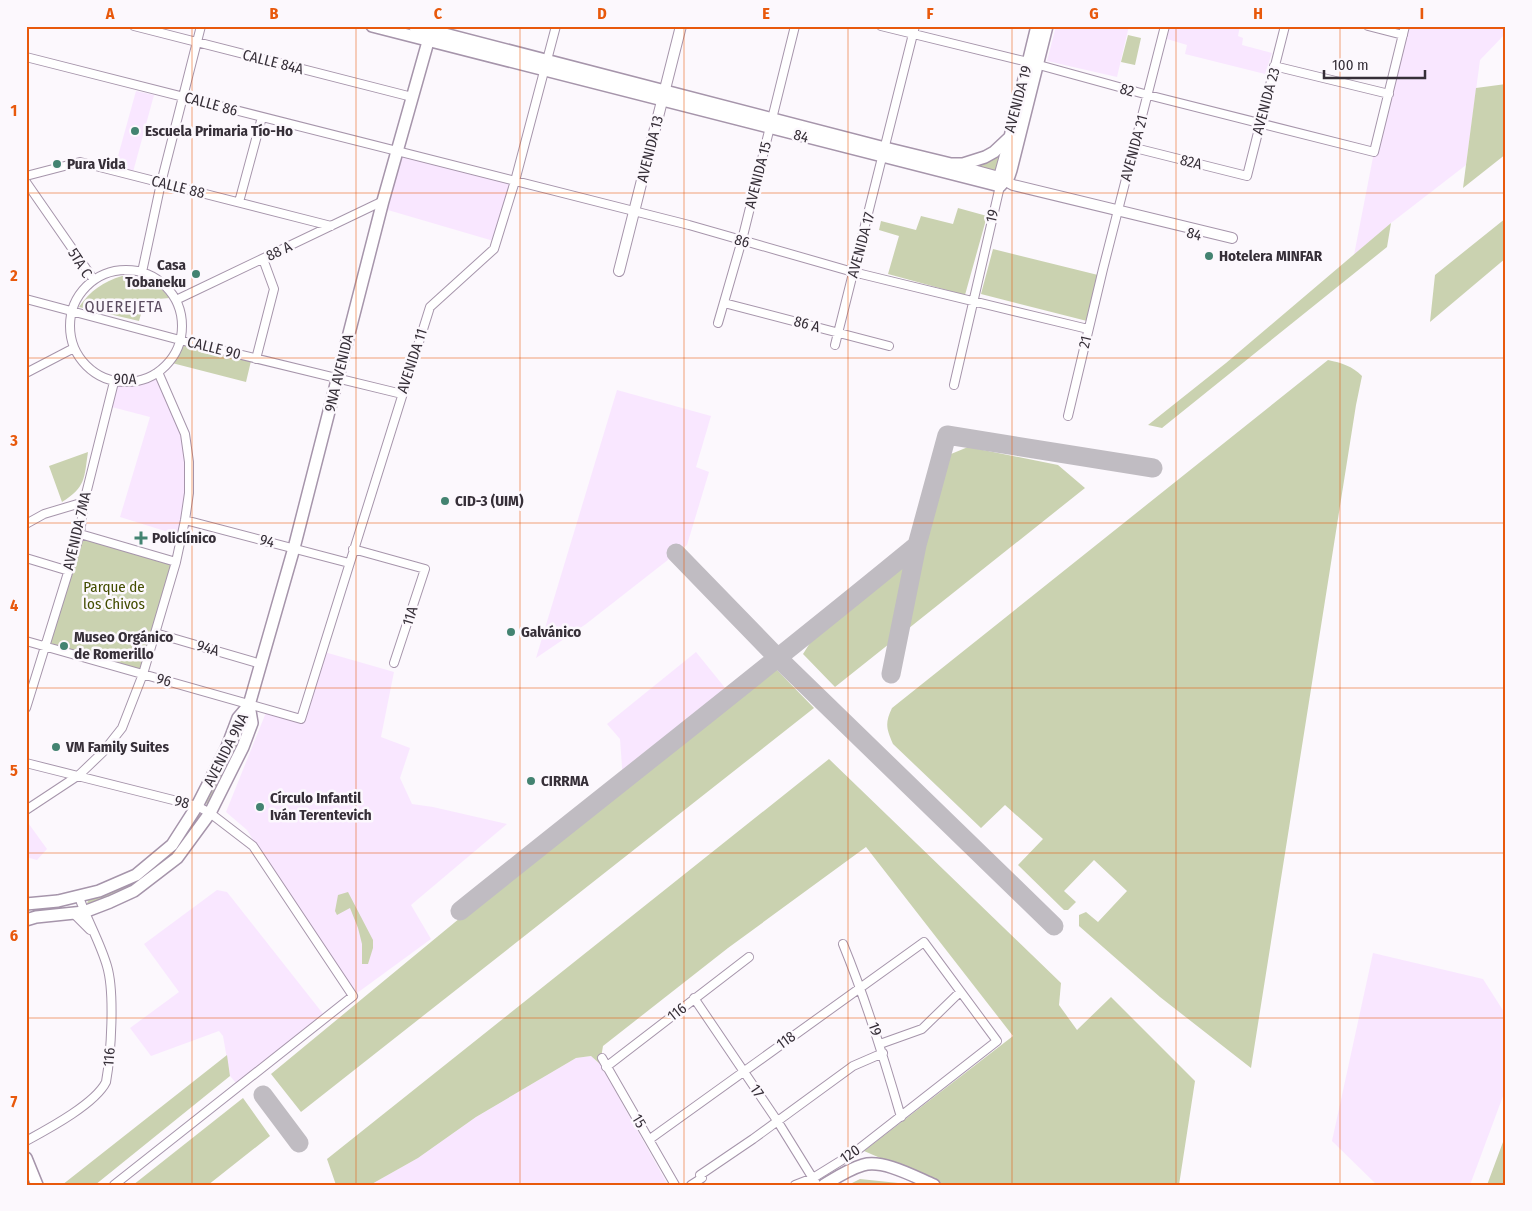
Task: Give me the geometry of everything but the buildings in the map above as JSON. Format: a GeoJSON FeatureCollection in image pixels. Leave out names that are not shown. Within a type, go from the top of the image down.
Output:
{"type":"FeatureCollection","features":[{"type":"Feature","properties":{"kind":"main road","name":"84"},"geometry":{"type":"LineString","coordinates":[[372,26],[430,32]]}},
{"type":"Feature","properties":{"kind":"main road","name":"84"},"geometry":{"type":"LineString","coordinates":[[414,26],[546,65],[1001,181]]}},
{"type":"Feature","properties":{"kind":"main road","name":"AVENIDA 19"},"geometry":{"type":"LineString","coordinates":[[1001,181],[1011,170],[1032,64],[1037,26]]}},
{"type":"Feature","properties":{"kind":"main road","name":"AVENIDA 19"},"geometry":{"type":"LineString","coordinates":[[951,164],[963,164],[985,157],[994,152],[1010,136],[1032,64],[1047,26]]}},
{"type":"Feature","properties":{"kind":"main road","name":"9NA AVENIDA"},"geometry":{"type":"LineString","coordinates":[[249,705],[294,548],[383,201],[430,32]]}},
{"type":"Feature","properties":{"kind":"main road","name":"84"},"geometry":{"type":"LineString","coordinates":[[884,152],[951,164]]}},
{"type":"Feature","properties":{"kind":"main road","name":"AVENIDA 9NA"},"geometry":{"type":"LineString","coordinates":[[28,902],[58,901],[99,891],[136,875],[152,863],[172,845],[197,806],[227,747],[238,718],[249,705]]}},
{"type":"Feature","properties":{"kind":"main road","name":"AVENIDA 9NA"},"geometry":{"type":"LineString","coordinates":[[26,920],[36,917],[79,913],[134,892],[177,858],[210,813],[243,747],[251,725],[249,705]]}},
{"type":"Feature","properties":{"kind":"main road"},"geometry":{"type":"LineString","coordinates":[[26,1158],[38,1185]]}},
{"type":"Feature","properties":{"kind":"main road","name":"120"},"geometry":{"type":"LineString","coordinates":[[824,1185],[847,1171],[865,1164],[880,1164],[934,1185]]}},
{"type":"Feature","properties":{"kind":"street","name":"CALLE 84A"},"geometry":{"type":"LineString","coordinates":[[134,26],[412,97]]}},
{"type":"Feature","properties":{"kind":"street"},"geometry":{"type":"LineString","coordinates":[[142,272],[161,183],[201,26]]}},
{"type":"Feature","properties":{"kind":"street","name":"AVENIDA 11"},"geometry":{"type":"LineString","coordinates":[[301,719],[430,307],[494,249],[515,181],[556,26]]}},
{"type":"Feature","properties":{"kind":"street","name":"AVENIDA 13"},"geometry":{"type":"LineString","coordinates":[[619,271],[681,26]]}},
{"type":"Feature","properties":{"kind":"street","name":"AVENIDA 15"},"geometry":{"type":"LineString","coordinates":[[718,323],[742,240],[795,26]]}},
{"type":"Feature","properties":{"kind":"street","name":"82"},"geometry":{"type":"LineString","coordinates":[[881,26],[1374,152],[1389,94]]}},
{"type":"Feature","properties":{"kind":"street","name":"AVENIDA 17"},"geometry":{"type":"LineString","coordinates":[[838,332],[915,26]]}},
{"type":"Feature","properties":{"kind":"street","name":"AVENIDA 21"},"geometry":{"type":"LineString","coordinates":[[1103,269],[1165,26]]}},
{"type":"Feature","properties":{"kind":"street","name":"AVENIDA 23"},"geometry":{"type":"LineString","coordinates":[[1247,176],[1285,26]]}},
{"type":"Feature","properties":{"kind":"street"},"geometry":{"type":"LineString","coordinates":[[1368,26],[1403,35]]}},
{"type":"Feature","properties":{"kind":"street"},"geometry":{"type":"LineString","coordinates":[[1274,66],[1389,94],[1405,26]]}},
{"type":"Feature","properties":{"kind":"street","name":"CALLE 86"},"geometry":{"type":"LineString","coordinates":[[26,57],[397,151]]}},
{"type":"Feature","properties":{"kind":"street"},"geometry":{"type":"LineString","coordinates":[[240,202],[262,117]]}},
{"type":"Feature","properties":{"kind":"street"},"geometry":{"type":"LineString","coordinates":[[951,164],[1001,181],[1010,136]]}},
{"type":"Feature","properties":{"kind":"street","name":"82A"},"geometry":{"type":"LineString","coordinates":[[1135,148],[1247,176]]}},
{"type":"Feature","properties":{"kind":"street","name":"86"},"geometry":{"type":"LineString","coordinates":[[397,151],[742,240],[853,272],[1088,329]]}},
{"type":"Feature","properties":{"kind":"street","name":"CALLE 88"},"geometry":{"type":"LineString","coordinates":[[26,176],[80,162],[331,226]]}},
{"type":"Feature","properties":{"kind":"street","name":"84"},"geometry":{"type":"LineString","coordinates":[[1001,181],[1231,241]]}},
{"type":"Feature","properties":{"kind":"street","name":"19"},"geometry":{"type":"LineString","coordinates":[[972,302],[1001,181]]}},
{"type":"Feature","properties":{"kind":"street","name":"5TA C"},"geometry":{"type":"LineString","coordinates":[[26,182],[94,280],[80,294],[71,312],[69,330],[74,348]]}},
{"type":"Feature","properties":{"kind":"street","name":"88 A"},"geometry":{"type":"LineString","coordinates":[[176,300],[383,201]]}},
{"type":"Feature","properties":{"kind":"street"},"geometry":{"type":"LineString","coordinates":[[256,359],[274,289],[263,259]]}},
{"type":"Feature","properties":{"kind":"street","name":"21"},"geometry":{"type":"LineString","coordinates":[[1068,416],[1103,269]]}},
{"type":"Feature","properties":{"kind":"street"},"geometry":{"type":"LineString","coordinates":[[26,810],[79,775],[104,752],[122,728],[143,674],[176,562],[186,520],[189,493],[189,462],[185,434],[158,372],[176,352],[182,326],[181,313],[176,300],[167,288],[156,278],[142,272],[117,271],[94,280]]}},
{"type":"Feature","properties":{"kind":"street","name":"CALLE 90"},"geometry":{"type":"LineString","coordinates":[[26,300],[402,394]]}},
{"type":"Feature","properties":{"kind":"street"},"geometry":{"type":"LineString","coordinates":[[954,386],[972,302]]}},
{"type":"Feature","properties":{"kind":"street","name":"86 A"},"geometry":{"type":"LineString","coordinates":[[724,303],[889,346]]}},
{"type":"Feature","properties":{"kind":"street"},"geometry":{"type":"LineString","coordinates":[[834,345],[838,332]]}},
{"type":"Feature","properties":{"kind":"street"},"geometry":{"type":"LineString","coordinates":[[26,373],[74,348]]}},
{"type":"Feature","properties":{"kind":"street","name":"90A"},"geometry":{"type":"LineString","coordinates":[[74,348],[83,364],[97,375],[114,382],[137,381],[158,372]]}},
{"type":"Feature","properties":{"kind":"street","name":"AVENIDA 7MA"},"geometry":{"type":"LineString","coordinates":[[26,708],[80,534],[84,502],[114,382]]}},
{"type":"Feature","properties":{"kind":"street"},"geometry":{"type":"LineString","coordinates":[[26,524],[44,514],[84,502]]}},
{"type":"Feature","properties":{"kind":"street","name":"94"},"geometry":{"type":"LineString","coordinates":[[186,520],[349,562]]}},
{"type":"Feature","properties":{"kind":"street"},"geometry":{"type":"LineString","coordinates":[[80,534],[176,562]]}},
{"type":"Feature","properties":{"kind":"street","name":"11A"},"geometry":{"type":"LineString","coordinates":[[353,549],[425,569],[394,663]]}},
{"type":"Feature","properties":{"kind":"street"},"geometry":{"type":"LineString","coordinates":[[26,558],[69,571]]}},
{"type":"Feature","properties":{"kind":"street","name":"94A"},"geometry":{"type":"LineString","coordinates":[[155,633],[261,664]]}},
{"type":"Feature","properties":{"kind":"street","name":"96"},"geometry":{"type":"LineString","coordinates":[[26,641],[301,719]]}},
{"type":"Feature","properties":{"kind":"street","name":"98"},"geometry":{"type":"LineString","coordinates":[[26,763],[197,806],[210,813],[253,846],[353,996],[114,1185]]}},
{"type":"Feature","properties":{"kind":"street","name":"116"},"geometry":{"type":"LineString","coordinates":[[26,1141],[55,1125],[76,1110],[103,1089],[106,1082],[111,1023],[110,981],[107,967],[93,933],[79,913],[79,897]]}},
{"type":"Feature","properties":{"kind":"street","name":"118"},"geometry":{"type":"LineString","coordinates":[[650,1139],[924,942],[960,992]]}},
{"type":"Feature","properties":{"kind":"street","name":"19"},"geometry":{"type":"LineString","coordinates":[[843,944],[861,987],[883,1053],[901,1117]]}},
{"type":"Feature","properties":{"kind":"street","name":"116"},"geometry":{"type":"LineString","coordinates":[[606,1067],[749,957]]}},
{"type":"Feature","properties":{"kind":"street"},"geometry":{"type":"LineString","coordinates":[[880,1044],[922,1029],[960,992]]}},
{"type":"Feature","properties":{"kind":"street","name":"120"},"geometry":{"type":"LineString","coordinates":[[796,1185],[815,1181],[901,1117],[997,1041],[960,992]]}},
{"type":"Feature","properties":{"kind":"street","name":"17"},"geometry":{"type":"LineString","coordinates":[[694,998],[778,1122],[815,1181]]}},
{"type":"Feature","properties":{"kind":"street"},"geometry":{"type":"LineString","coordinates":[[691,1185],[702,1178],[700,1175],[778,1122],[852,1066],[883,1053]]}},
{"type":"Feature","properties":{"kind":"street","name":"15"},"geometry":{"type":"LineString","coordinates":[[602,1058],[675,1185]]}},
{"type":"Feature","properties":{"kind":"shaded area"},"geometry":{"type":"Polygon","coordinates":[[[1056,26],[1129,26],[1117,77],[1047,61],[1056,26]]]}},
{"type":"Feature","properties":{"kind":"shaded area"},"geometry":{"type":"Polygon","coordinates":[[[1170,26],[1240,26],[1238,36],[1243,38],[1242,45],[1272,53],[1265,74],[1185,54],[1187,45],[1167,39],[1170,26]]]}},
{"type":"Feature","properties":{"kind":"shaded area"},"geometry":{"type":"Polygon","coordinates":[[[1405,26],[1506,26],[1506,33],[1480,60],[1466,165],[1391,223],[1354,255],[1374,152],[1405,26]]]}},
{"type":"Feature","properties":{"kind":"shaded area","name":"Escuela Primaria Tío-Ho"},"geometry":{"type":"Polygon","coordinates":[[[136,91],[154,95],[133,172],[115,167],[136,91]]]}},
{"type":"Feature","properties":{"kind":"shaded area"},"geometry":{"type":"Polygon","coordinates":[[[397,151],[515,181],[497,242],[381,208],[397,151]]]}},
{"type":"Feature","properties":{"kind":"shaded area"},"geometry":{"type":"Polygon","coordinates":[[[158,372],[185,434],[189,462],[181,536],[120,517],[150,417],[108,406],[114,382],[130,382],[145,379],[158,372]]]}},
{"type":"Feature","properties":{"kind":"shaded area"},"geometry":{"type":"Polygon","coordinates":[[[617,390],[711,416],[696,467],[709,472],[687,545],[586,624],[536,658],[617,390]]]}},
{"type":"Feature","properties":{"kind":"shaded area"},"geometry":{"type":"Polygon","coordinates":[[[321,651],[394,672],[381,737],[410,748],[400,778],[412,804],[507,824],[411,905],[431,939],[353,996],[296,910],[247,830],[226,812],[267,710],[300,719],[321,651]]]}},
{"type":"Feature","properties":{"kind":"shaded area"},"geometry":{"type":"Polygon","coordinates":[[[696,652],[730,694],[623,781],[620,739],[607,724],[696,652]]]}},
{"type":"Feature","properties":{"kind":"shaded area"},"geometry":{"type":"Polygon","coordinates":[[[26,820],[47,849],[37,860],[26,857],[26,820]]]}},
{"type":"Feature","properties":{"kind":"shaded area"},"geometry":{"type":"Polygon","coordinates":[[[217,890],[227,892],[324,1015],[237,1084],[230,1076],[223,1036],[219,1031],[151,1056],[130,1028],[179,992],[144,944],[217,890]]]}},
{"type":"Feature","properties":{"kind":"shaded area"},"geometry":{"type":"Polygon","coordinates":[[[1373,953],[1483,979],[1506,1015],[1506,1088],[1470,1185],[1377,1185],[1332,1141],[1373,953]]]}},
{"type":"Feature","properties":{"kind":"shaded area"},"geometry":{"type":"Polygon","coordinates":[[[591,1056],[600,1064],[668,1185],[370,1185],[418,1158],[476,1117],[576,1058],[591,1056]]]}},
{"type":"Feature","properties":{"kind":"green space"},"geometry":{"type":"Polygon","coordinates":[[[1128,35],[1141,38],[1135,65],[1121,62],[1128,35]]]}},
{"type":"Feature","properties":{"kind":"green space"},"geometry":{"type":"Polygon","coordinates":[[[1506,84],[1506,154],[1463,188],[1476,88],[1506,84]]]}},
{"type":"Feature","properties":{"kind":"green space"},"geometry":{"type":"Polygon","coordinates":[[[1002,145],[999,177],[963,164],[1002,145]]]}},
{"type":"Feature","properties":{"kind":"green space"},"geometry":{"type":"Polygon","coordinates":[[[958,208],[987,216],[965,295],[888,274],[899,236],[879,230],[881,221],[916,230],[921,216],[953,224],[958,208]]]}},
{"type":"Feature","properties":{"kind":"green space"},"geometry":{"type":"Polygon","coordinates":[[[1506,218],[1506,258],[1430,322],[1435,275],[1506,218]]]}},
{"type":"Feature","properties":{"kind":"green space"},"geometry":{"type":"Polygon","coordinates":[[[1391,223],[1387,247],[1162,428],[1148,425],[1226,363],[1391,223]]]}},
{"type":"Feature","properties":{"kind":"green space"},"geometry":{"type":"Polygon","coordinates":[[[993,249],[1098,275],[1087,321],[981,294],[993,249]]]}},
{"type":"Feature","properties":{"kind":"green space"},"geometry":{"type":"Polygon","coordinates":[[[122,276],[149,280],[159,286],[170,298],[145,300],[139,321],[79,307],[98,287],[122,276]]]}},
{"type":"Feature","properties":{"kind":"green space"},"geometry":{"type":"Polygon","coordinates":[[[184,345],[251,361],[246,382],[172,363],[184,345]]]}},
{"type":"Feature","properties":{"kind":"green space"},"geometry":{"type":"Polygon","coordinates":[[[1328,360],[1346,365],[1362,376],[1251,1068],[1160,997],[1079,926],[1079,915],[1086,912],[1098,922],[1127,891],[1094,860],[1064,891],[1076,902],[1068,910],[1064,910],[1018,865],[1043,839],[1005,805],[981,828],[893,744],[887,722],[892,708],[1328,360]]]}},
{"type":"Feature","properties":{"kind":"green space"},"geometry":{"type":"Polygon","coordinates":[[[968,447],[1058,465],[1085,488],[835,687],[803,654],[815,635],[926,542],[945,462],[951,454],[968,447]]]}},
{"type":"Feature","properties":{"kind":"green space"},"geometry":{"type":"Polygon","coordinates":[[[88,452],[86,469],[80,486],[76,492],[62,502],[49,466],[88,452]]]}},
{"type":"Feature","properties":{"kind":"green space","name":"Parque de los Chivos"},"geometry":{"type":"Polygon","coordinates":[[[80,534],[176,562],[143,674],[46,647],[80,534]]]}},
{"type":"Feature","properties":{"kind":"green space"},"geometry":{"type":"Polygon","coordinates":[[[775,668],[814,708],[301,1112],[271,1074],[557,838],[775,668]]]}},
{"type":"Feature","properties":{"kind":"green space"},"geometry":{"type":"Polygon","coordinates":[[[241,722],[246,723],[246,727],[209,805],[207,805],[205,800],[241,722]]]}},
{"type":"Feature","properties":{"kind":"green space"},"geometry":{"type":"Polygon","coordinates":[[[829,759],[1061,983],[1059,1005],[1077,1030],[1111,997],[1195,1081],[1179,1185],[943,1185],[864,1151],[1013,1036],[866,847],[728,948],[603,1046],[600,1064],[591,1056],[576,1058],[476,1117],[418,1158],[370,1185],[336,1185],[327,1159],[829,759]]]}},
{"type":"Feature","properties":{"kind":"green space"},"geometry":{"type":"Polygon","coordinates":[[[202,814],[181,848],[132,888],[91,905],[87,903],[89,899],[122,886],[202,814]]]}},
{"type":"Feature","properties":{"kind":"green space"},"geometry":{"type":"Polygon","coordinates":[[[348,892],[373,940],[373,948],[368,964],[362,964],[362,944],[350,908],[337,915],[335,911],[338,895],[348,892]]]}},
{"type":"Feature","properties":{"kind":"green space"},"geometry":{"type":"Polygon","coordinates":[[[227,1055],[230,1076],[95,1185],[62,1185],[227,1055]]]}},
{"type":"Feature","properties":{"kind":"green space"},"geometry":{"type":"Polygon","coordinates":[[[243,1098],[270,1136],[208,1185],[133,1185],[243,1098]]]}},
{"type":"Feature","properties":{"kind":"green space"},"geometry":{"type":"Polygon","coordinates":[[[1506,1134],[1506,1185],[1487,1185],[1506,1134]]]}},
{"type":"Feature","properties":{"kind":"green space"},"geometry":{"type":"Polygon","coordinates":[[[860,1179],[898,1183],[901,1185],[848,1185],[860,1179]]]}},
{"type":"Feature","properties":{"kind":"taxiway"},"geometry":{"type":"LineString","coordinates":[[891,674],[917,545],[947,435],[1153,468]]}},
{"type":"Feature","properties":{"kind":"taxiway"},"geometry":{"type":"LineString","coordinates":[[460,911],[917,545]]}},
{"type":"Feature","properties":{"kind":"taxiway"},"geometry":{"type":"LineString","coordinates":[[676,553],[778,658],[1054,926]]}},
{"type":"Feature","properties":{"kind":"taxiway"},"geometry":{"type":"LineString","coordinates":[[263,1095],[299,1143]]}},
{"type":"Feature","properties":{"kind":"place","name":"Escuela Primaria Tío-Ho"},"geometry":{"type":"Point","coordinates":[135,131]}},
{"type":"Feature","properties":{"kind":"place","name":"Pura Vida"},"geometry":{"type":"Point","coordinates":[57,164]}},
{"type":"Feature","properties":{"kind":"place","name":"Hotelera MINFAR"},"geometry":{"type":"Point","coordinates":[1209,256]}},
{"type":"Feature","properties":{"kind":"place","name":"Casa Tobaneku"},"geometry":{"type":"Point","coordinates":[196,274]}},
{"type":"Feature","properties":{"kind":"place","name":"CID-3 (UIM)"},"geometry":{"type":"Point","coordinates":[445,501]}},
{"type":"Feature","properties":{"kind":"place","name":"Policlínico"},"geometry":{"type":"Point","coordinates":[141,538]}},
{"type":"Feature","properties":{"kind":"place","name":"Galvánico"},"geometry":{"type":"Point","coordinates":[511,632]}},
{"type":"Feature","properties":{"kind":"place","name":"Museo Orgánico de Romerillo"},"geometry":{"type":"Point","coordinates":[64,646]}},
{"type":"Feature","properties":{"kind":"place","name":"VM Family Suites"},"geometry":{"type":"Point","coordinates":[56,747]}},
{"type":"Feature","properties":{"kind":"place","name":"CIRRMA"},"geometry":{"type":"Point","coordinates":[531,781]}},
{"type":"Feature","properties":{"kind":"place","name":"Círculo Infantil Iván Terentevich"},"geometry":{"type":"Point","coordinates":[260,807]}},
{"type":"Feature","properties":{"kind":"district","name":"QUEREJETA"},"geometry":{"type":"Point","coordinates":[124,306]}}]}
